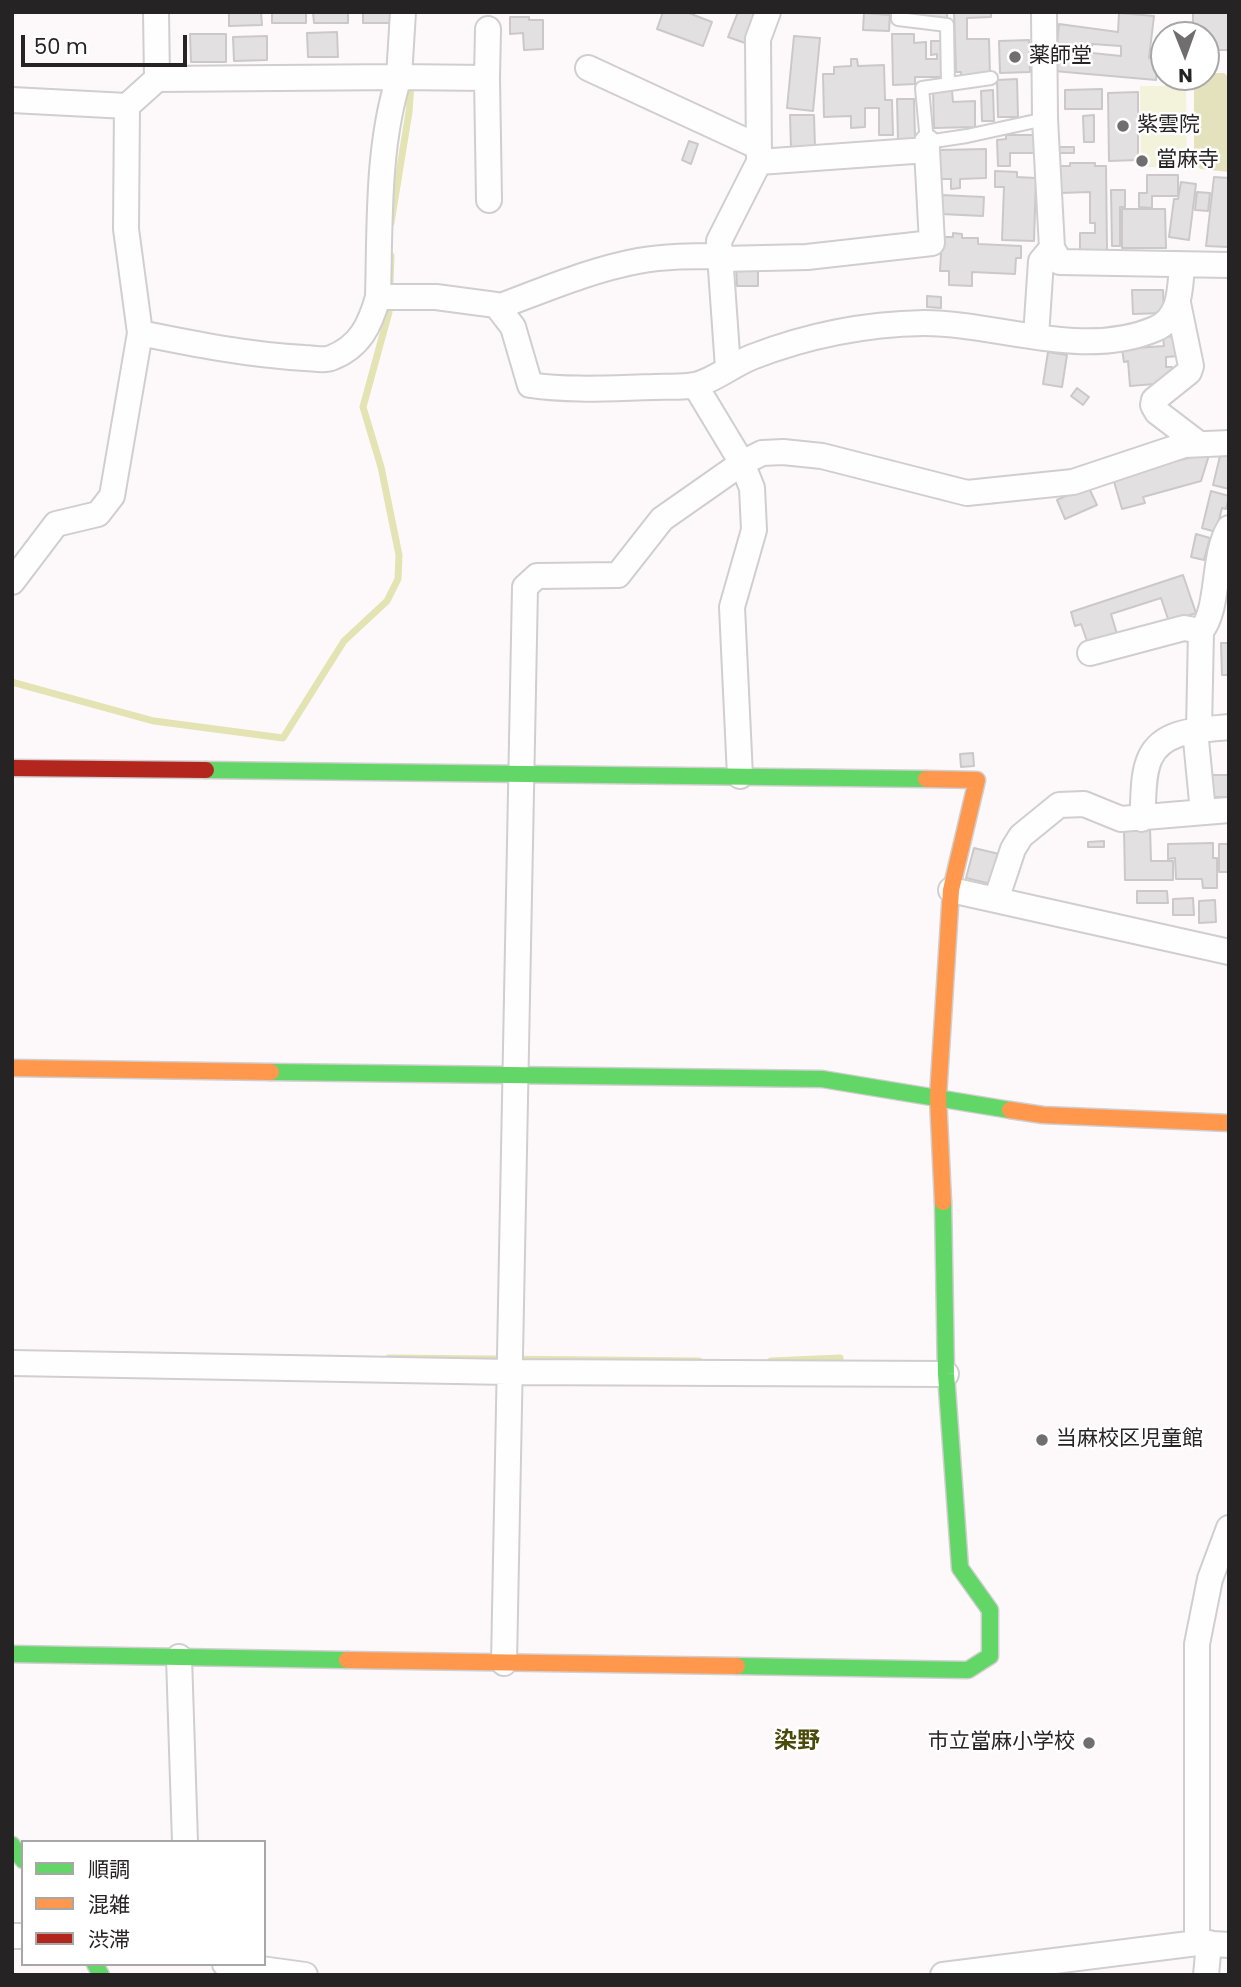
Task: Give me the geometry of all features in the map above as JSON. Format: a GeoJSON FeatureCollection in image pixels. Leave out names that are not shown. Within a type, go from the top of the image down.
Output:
{"type":"FeatureCollection","features":[{"type":"Feature","properties":{"kind":"main road"},"geometry":{"type":"LineString","coordinates":[[12,768],[977,780],[950,890],[938,1097],[946,1374],[960,1569],[990,1610],[990,1656],[968,1670],[12,1654]]}},
{"type":"Feature","properties":{"kind":"main road"},"geometry":{"type":"LineString","coordinates":[[12,1068],[822,1079],[1043,1115],[1229,1123]]}},
{"type":"Feature","properties":{"kind":"street"},"geometry":{"type":"LineString","coordinates":[[156,12],[158,79]]}},
{"type":"Feature","properties":{"kind":"street"},"geometry":{"type":"LineString","coordinates":[[139,333],[264,353],[328,359],[351,348],[387,297],[381,198],[389,111],[407,77],[403,12]]}},
{"type":"Feature","properties":{"kind":"street"},"geometry":{"type":"LineString","coordinates":[[729,368],[719,242],[759,155],[758,39],[768,12]]}},
{"type":"Feature","properties":{"kind":"street"},"geometry":{"type":"LineString","coordinates":[[1044,12],[1045,119],[1052,248],[1060,262],[1229,265]]}},
{"type":"Feature","properties":{"kind":"street"},"geometry":{"type":"LineString","coordinates":[[488,29],[489,200]]}},
{"type":"Feature","properties":{"kind":"street"},"geometry":{"type":"LineString","coordinates":[[387,297],[436,298],[498,307],[585,276],[638,261],[674,257],[807,257],[932,243],[927,146],[759,155],[588,68]]}},
{"type":"Feature","properties":{"kind":"street"},"geometry":{"type":"LineString","coordinates":[[12,100],[127,106],[158,79],[487,78]]}},
{"type":"Feature","properties":{"kind":"street"},"geometry":{"type":"LineString","coordinates":[[12,582],[55,524],[98,514],[112,496],[139,333],[126,229],[127,106]]}},
{"type":"Feature","properties":{"kind":"street"},"geometry":{"type":"LineString","coordinates":[[1037,336],[1041,261],[1052,248]]}},
{"type":"Feature","properties":{"kind":"street"},"geometry":{"type":"LineString","coordinates":[[1182,265],[1178,303],[1191,366],[1189,372],[1154,400],[1153,405],[1157,412],[1199,444]]}},
{"type":"Feature","properties":{"kind":"street"},"geometry":{"type":"LineString","coordinates":[[498,307],[513,327],[530,385],[563,390],[695,385],[778,347],[823,335],[875,326],[926,323],[1087,342],[1118,338],[1155,329],[1170,320],[1178,303]]}},
{"type":"Feature","properties":{"kind":"street"},"geometry":{"type":"LineString","coordinates":[[695,385],[742,463],[752,488],[754,530],[732,607],[740,776]]}},
{"type":"Feature","properties":{"kind":"street"},"geometry":{"type":"LineString","coordinates":[[504,1663],[525,587],[537,576],[618,575],[662,519],[742,463],[762,453],[822,456],[967,493],[1073,482],[1184,445],[1229,443]]}},
{"type":"Feature","properties":{"kind":"street"},"geometry":{"type":"LineString","coordinates":[[1203,812],[1197,730],[1201,631],[1209,621],[1215,573],[1229,528]]}},
{"type":"Feature","properties":{"kind":"street"},"geometry":{"type":"LineString","coordinates":[[1090,653],[1184,628],[1201,631]]}},
{"type":"Feature","properties":{"kind":"street"},"geometry":{"type":"LineString","coordinates":[[1142,819],[1149,759],[1157,747],[1171,737],[1197,730],[1229,727]]}},
{"type":"Feature","properties":{"kind":"street"},"geometry":{"type":"LineString","coordinates":[[996,900],[1013,849],[1021,835],[1059,804],[1084,804],[1121,819],[1229,810]]}},
{"type":"Feature","properties":{"kind":"street"},"geometry":{"type":"LineString","coordinates":[[950,890],[1229,952]]}},
{"type":"Feature","properties":{"kind":"street"},"geometry":{"type":"LineString","coordinates":[[12,1363],[510,1372],[946,1374]]}},
{"type":"Feature","properties":{"kind":"street"},"geometry":{"type":"LineString","coordinates":[[1206,1975],[1212,1944],[1197,1644],[1210,1579],[1229,1528]]}},
{"type":"Feature","properties":{"kind":"street"},"geometry":{"type":"LineString","coordinates":[[179,1657],[185,1840]]}},
{"type":"Feature","properties":{"kind":"street"},"geometry":{"type":"LineString","coordinates":[[943,1975],[1212,1944]]}},
{"type":"Feature","properties":{"kind":"street"},"geometry":{"type":"LineString","coordinates":[[240,1966],[305,1975]]}},
{"type":"Feature","properties":{"kind":"lane"},"geometry":{"type":"LineString","coordinates":[[898,12],[898,19],[947,25],[948,84]]}},
{"type":"Feature","properties":{"kind":"lane"},"geometry":{"type":"LineString","coordinates":[[991,78],[922,88],[927,146],[1045,119]]}},
{"type":"Feature","properties":{"kind":"green space"},"geometry":{"type":"Polygon","coordinates":[[[1140,86],[1150,86],[1150,91],[1186,91],[1187,167],[1141,167],[1140,86]]]}},
{"type":"Feature","properties":{"kind":"shaded area"},"geometry":{"type":"Polygon","coordinates":[[[1220,73],[1224,73],[1229,77],[1229,172],[1200,169],[1194,161],[1194,91],[1220,91],[1220,73]]]}},
{"type":"Feature","properties":{"kind":"building"},"geometry":{"type":"Polygon","coordinates":[[[229,12],[261,12],[262,25],[229,26],[229,12]]]}},
{"type":"Feature","properties":{"kind":"building"},"geometry":{"type":"Polygon","coordinates":[[[272,12],[306,12],[306,23],[272,23],[272,12]]]}},
{"type":"Feature","properties":{"kind":"building"},"geometry":{"type":"Polygon","coordinates":[[[313,12],[348,12],[348,23],[314,23],[313,12]]]}},
{"type":"Feature","properties":{"kind":"building"},"geometry":{"type":"Polygon","coordinates":[[[363,12],[393,12],[394,23],[363,23],[363,12]]]}},
{"type":"Feature","properties":{"kind":"building"},"geometry":{"type":"Polygon","coordinates":[[[663,12],[686,12],[712,22],[703,46],[657,29],[663,12]]]}},
{"type":"Feature","properties":{"kind":"building"},"geometry":{"type":"Polygon","coordinates":[[[738,12],[756,12],[745,43],[728,37],[738,12]]]}},
{"type":"Feature","properties":{"kind":"building"},"geometry":{"type":"Polygon","coordinates":[[[906,12],[947,12],[947,22],[906,16],[906,12]]]}},
{"type":"Feature","properties":{"kind":"building"},"geometry":{"type":"Polygon","coordinates":[[[954,12],[991,12],[991,17],[967,18],[967,39],[989,39],[990,75],[961,75],[961,72],[956,72],[954,12]]]}},
{"type":"Feature","properties":{"kind":"building"},"geometry":{"type":"Polygon","coordinates":[[[1193,12],[1229,12],[1229,50],[1220,50],[1220,21],[1193,21],[1193,12]]]}},
{"type":"Feature","properties":{"kind":"building"},"geometry":{"type":"Polygon","coordinates":[[[864,13],[890,15],[889,31],[863,30],[864,13]]]}},
{"type":"Feature","properties":{"kind":"building"},"geometry":{"type":"Polygon","coordinates":[[[1119,13],[1154,16],[1153,21],[1150,21],[1150,79],[1054,71],[1059,24],[1118,32],[1119,13]],[[1092,44],[1092,53],[1121,56],[1121,46],[1092,44]]]}},
{"type":"Feature","properties":{"kind":"building"},"geometry":{"type":"Polygon","coordinates":[[[510,17],[543,20],[543,49],[524,50],[523,33],[510,34],[510,17]]]}},
{"type":"Feature","properties":{"kind":"building"},"geometry":{"type":"Polygon","coordinates":[[[337,32],[338,57],[308,57],[307,33],[337,32]]]}},
{"type":"Feature","properties":{"kind":"building"},"geometry":{"type":"Polygon","coordinates":[[[190,34],[226,34],[226,62],[191,62],[190,34]]]}},
{"type":"Feature","properties":{"kind":"building"},"geometry":{"type":"Polygon","coordinates":[[[892,34],[914,34],[914,43],[926,42],[926,59],[937,59],[937,54],[931,55],[931,41],[941,41],[941,77],[915,77],[915,84],[893,85],[892,34]]]}},
{"type":"Feature","properties":{"kind":"building"},"geometry":{"type":"Polygon","coordinates":[[[267,36],[267,60],[234,61],[233,37],[267,36]]]}},
{"type":"Feature","properties":{"kind":"building"},"geometry":{"type":"Polygon","coordinates":[[[794,36],[820,38],[813,111],[787,108],[794,36]]]}},
{"type":"Feature","properties":{"kind":"building","name":"薬師堂"},"geometry":{"type":"Polygon","coordinates":[[[1029,40],[1030,72],[1000,73],[999,41],[1029,40]]]}},
{"type":"Feature","properties":{"kind":"building"},"geometry":{"type":"Polygon","coordinates":[[[851,59],[857,59],[858,66],[884,65],[885,100],[892,100],[893,135],[879,135],[879,108],[865,108],[865,127],[851,128],[851,116],[824,117],[823,74],[834,74],[834,67],[851,66],[851,59]]]}},
{"type":"Feature","properties":{"kind":"building"},"geometry":{"type":"Polygon","coordinates":[[[1017,79],[1018,117],[998,117],[997,80],[1017,79]]]}},
{"type":"Feature","properties":{"kind":"building"},"geometry":{"type":"Polygon","coordinates":[[[1102,89],[1102,109],[1065,109],[1065,90],[1102,89]]]}},
{"type":"Feature","properties":{"kind":"building"},"geometry":{"type":"Polygon","coordinates":[[[993,90],[994,121],[982,121],[981,91],[993,90]]]}},
{"type":"Feature","properties":{"kind":"building"},"geometry":{"type":"Polygon","coordinates":[[[933,91],[952,91],[953,102],[975,101],[975,127],[934,128],[933,91]]]}},
{"type":"Feature","properties":{"kind":"building","name":"紫雲院"},"geometry":{"type":"Polygon","coordinates":[[[1138,92],[1138,160],[1109,161],[1108,93],[1138,92]]]}},
{"type":"Feature","properties":{"kind":"building"},"geometry":{"type":"Polygon","coordinates":[[[897,99],[914,99],[915,140],[898,140],[897,99]]]}},
{"type":"Feature","properties":{"kind":"building"},"geometry":{"type":"Polygon","coordinates":[[[790,115],[814,115],[815,148],[791,149],[790,115]]]}},
{"type":"Feature","properties":{"kind":"building"},"geometry":{"type":"Polygon","coordinates":[[[1094,115],[1094,142],[1084,142],[1083,116],[1094,115]]]}},
{"type":"Feature","properties":{"kind":"building"},"geometry":{"type":"Polygon","coordinates":[[[1006,135],[1035,135],[1035,153],[1010,153],[1010,166],[998,166],[997,140],[1006,139],[1006,135]]]}},
{"type":"Feature","properties":{"kind":"building"},"geometry":{"type":"Polygon","coordinates":[[[689,141],[698,144],[691,164],[682,160],[689,141]]]}},
{"type":"Feature","properties":{"kind":"building"},"geometry":{"type":"Polygon","coordinates":[[[1058,147],[1074,147],[1074,153],[1058,153],[1058,147]]]}},
{"type":"Feature","properties":{"kind":"building"},"geometry":{"type":"Polygon","coordinates":[[[986,149],[986,178],[960,179],[960,188],[951,189],[951,179],[940,179],[939,150],[986,149]]]}},
{"type":"Feature","properties":{"kind":"building"},"geometry":{"type":"Polygon","coordinates":[[[1070,163],[1106,166],[1107,251],[1080,251],[1080,233],[1095,233],[1095,223],[1090,223],[1090,192],[1060,193],[1060,166],[1070,166],[1070,163]]]}},
{"type":"Feature","properties":{"kind":"building"},"geometry":{"type":"Polygon","coordinates":[[[995,171],[1017,172],[1017,177],[1036,178],[1034,241],[1002,240],[1004,187],[995,187],[995,171]]]}},
{"type":"Feature","properties":{"kind":"building"},"geometry":{"type":"Polygon","coordinates":[[[1147,175],[1178,175],[1178,196],[1152,196],[1152,208],[1139,207],[1139,193],[1147,193],[1147,175]]]}},
{"type":"Feature","properties":{"kind":"building"},"geometry":{"type":"Polygon","coordinates":[[[1214,177],[1229,178],[1228,247],[1206,246],[1214,177]]]}},
{"type":"Feature","properties":{"kind":"building"},"geometry":{"type":"Polygon","coordinates":[[[1181,182],[1196,184],[1189,240],[1169,237],[1174,199],[1178,199],[1181,182]]]}},
{"type":"Feature","properties":{"kind":"building"},"geometry":{"type":"Polygon","coordinates":[[[1111,190],[1125,190],[1125,207],[1120,207],[1120,246],[1112,246],[1111,190]]]}},
{"type":"Feature","properties":{"kind":"building"},"geometry":{"type":"Polygon","coordinates":[[[1197,192],[1210,193],[1208,211],[1195,210],[1197,192]]]}},
{"type":"Feature","properties":{"kind":"building"},"geometry":{"type":"Polygon","coordinates":[[[941,195],[984,197],[983,216],[941,214],[941,195]]]}},
{"type":"Feature","properties":{"kind":"building"},"geometry":{"type":"Polygon","coordinates":[[[1122,209],[1165,209],[1166,248],[1122,248],[1122,209]]]}},
{"type":"Feature","properties":{"kind":"building"},"geometry":{"type":"Polygon","coordinates":[[[953,233],[962,234],[962,238],[978,238],[978,244],[1021,246],[1021,258],[1016,258],[1015,274],[972,272],[972,286],[949,285],[949,271],[940,271],[942,237],[953,237],[953,233]]]}},
{"type":"Feature","properties":{"kind":"building"},"geometry":{"type":"Polygon","coordinates":[[[758,265],[758,286],[737,286],[736,266],[758,265]]]}},
{"type":"Feature","properties":{"kind":"building"},"geometry":{"type":"Polygon","coordinates":[[[1132,290],[1163,290],[1164,313],[1133,314],[1132,290]]]}},
{"type":"Feature","properties":{"kind":"building"},"geometry":{"type":"Polygon","coordinates":[[[927,296],[941,297],[941,308],[927,307],[927,296]]]}},
{"type":"Feature","properties":{"kind":"building"},"geometry":{"type":"Polygon","coordinates":[[[1179,336],[1180,356],[1166,357],[1166,367],[1172,367],[1173,378],[1167,383],[1130,386],[1128,361],[1124,362],[1122,349],[1164,346],[1163,337],[1179,336]]]}},
{"type":"Feature","properties":{"kind":"building"},"geometry":{"type":"Polygon","coordinates":[[[1048,352],[1067,355],[1062,387],[1043,384],[1048,352]]]}},
{"type":"Feature","properties":{"kind":"building"},"geometry":{"type":"Polygon","coordinates":[[[1077,388],[1089,397],[1083,405],[1071,396],[1077,388]]]}},
{"type":"Feature","properties":{"kind":"building"},"geometry":{"type":"Polygon","coordinates":[[[1210,452],[1201,481],[1143,497],[1145,503],[1122,509],[1113,478],[1210,452]]]}},
{"type":"Feature","properties":{"kind":"building"},"geometry":{"type":"Polygon","coordinates":[[[1221,452],[1229,454],[1229,489],[1213,485],[1221,452]]]}},
{"type":"Feature","properties":{"kind":"building"},"geometry":{"type":"Polygon","coordinates":[[[1088,486],[1097,505],[1065,519],[1057,500],[1088,486]]]}},
{"type":"Feature","properties":{"kind":"building"},"geometry":{"type":"Polygon","coordinates":[[[1211,491],[1229,496],[1226,509],[1222,508],[1216,532],[1202,528],[1211,491]]]}},
{"type":"Feature","properties":{"kind":"building"},"geometry":{"type":"Polygon","coordinates":[[[1196,534],[1210,538],[1204,560],[1191,557],[1196,534]]]}},
{"type":"Feature","properties":{"kind":"building"},"geometry":{"type":"Polygon","coordinates":[[[1183,575],[1196,613],[1169,622],[1161,598],[1111,614],[1117,634],[1088,644],[1081,624],[1075,626],[1071,612],[1183,575]]]}},
{"type":"Feature","properties":{"kind":"building"},"geometry":{"type":"Polygon","coordinates":[[[1221,643],[1229,643],[1229,675],[1222,675],[1221,643]]]}},
{"type":"Feature","properties":{"kind":"building"},"geometry":{"type":"Polygon","coordinates":[[[973,753],[974,766],[961,767],[960,754],[973,753]]]}},
{"type":"Feature","properties":{"kind":"building"},"geometry":{"type":"Polygon","coordinates":[[[1208,775],[1229,775],[1229,797],[1209,797],[1208,775]]]}},
{"type":"Feature","properties":{"kind":"building"},"geometry":{"type":"Polygon","coordinates":[[[1150,827],[1151,861],[1173,861],[1173,880],[1125,880],[1124,828],[1150,827]]]}},
{"type":"Feature","properties":{"kind":"building"},"geometry":{"type":"Polygon","coordinates":[[[1104,841],[1104,847],[1088,847],[1088,842],[1104,841]]]}},
{"type":"Feature","properties":{"kind":"building"},"geometry":{"type":"Polygon","coordinates":[[[1213,843],[1213,858],[1217,858],[1217,888],[1203,888],[1202,879],[1176,879],[1175,858],[1168,859],[1168,844],[1213,843]]]}},
{"type":"Feature","properties":{"kind":"building"},"geometry":{"type":"Polygon","coordinates":[[[1219,844],[1229,844],[1229,872],[1219,872],[1219,844]]]}},
{"type":"Feature","properties":{"kind":"building"},"geometry":{"type":"Polygon","coordinates":[[[974,848],[999,854],[991,884],[966,878],[974,848]]]}},
{"type":"Feature","properties":{"kind":"building"},"geometry":{"type":"Polygon","coordinates":[[[1137,891],[1167,891],[1168,903],[1137,903],[1137,891]]]}},
{"type":"Feature","properties":{"kind":"building"},"geometry":{"type":"Polygon","coordinates":[[[1193,898],[1194,915],[1173,915],[1173,899],[1193,898]]]}},
{"type":"Feature","properties":{"kind":"building"},"geometry":{"type":"Polygon","coordinates":[[[1215,900],[1216,922],[1199,923],[1199,901],[1215,900]]]}},
{"type":"Feature","properties":{"kind":"waterway"},"geometry":{"type":"LineString","coordinates":[[391,223],[409,112],[411,83]]}},
{"type":"Feature","properties":{"kind":"waterway"},"geometry":{"type":"LineString","coordinates":[[12,682],[154,721],[283,738],[344,641],[387,601],[398,579],[399,555],[381,467],[363,407],[389,312],[391,256]]}},
{"type":"Feature","properties":{"kind":"waterway"},"geometry":{"type":"LineString","coordinates":[[389,1358],[699,1361]]}},
{"type":"Feature","properties":{"kind":"waterway"},"geometry":{"type":"LineString","coordinates":[[771,1361],[840,1358]]}},
{"type":"Feature","properties":{"kind":"traffic: fast"},"geometry":{"type":"LineString","coordinates":[[206,770],[926,779]]}},
{"type":"Feature","properties":{"kind":"traffic: fast"},"geometry":{"type":"LineString","coordinates":[[271,1072],[822,1079],[1010,1110]]}},
{"type":"Feature","properties":{"kind":"traffic: fast"},"geometry":{"type":"LineString","coordinates":[[737,1666],[968,1670],[990,1656],[990,1610],[960,1568],[946,1374],[943,1202]]}},
{"type":"Feature","properties":{"kind":"traffic: fast"},"geometry":{"type":"LineString","coordinates":[[12,1654],[347,1660]]}},
{"type":"Feature","properties":{"kind":"traffic: fast"},"geometry":{"type":"LineString","coordinates":[[12,1845],[21,1857]]}},
{"type":"Feature","properties":{"kind":"traffic: fast"},"geometry":{"type":"LineString","coordinates":[[96,1966],[101,1975]]}},
{"type":"Feature","properties":{"kind":"traffic: slow"},"geometry":{"type":"LineString","coordinates":[[926,779],[977,780],[951,890],[938,1097],[943,1202]]}},
{"type":"Feature","properties":{"kind":"traffic: slow"},"geometry":{"type":"LineString","coordinates":[[12,1068],[271,1072]]}},
{"type":"Feature","properties":{"kind":"traffic: slow"},"geometry":{"type":"LineString","coordinates":[[1010,1110],[1043,1115],[1229,1123]]}},
{"type":"Feature","properties":{"kind":"traffic: slow"},"geometry":{"type":"LineString","coordinates":[[347,1660],[737,1666]]}},
{"type":"Feature","properties":{"kind":"traffic: jam"},"geometry":{"type":"LineString","coordinates":[[12,768],[206,770]]}},
{"type":"Feature","properties":{"kind":"place","name":"薬師堂"},"geometry":{"type":"Point","coordinates":[1015,57]}},
{"type":"Feature","properties":{"kind":"place","name":"紫雲院"},"geometry":{"type":"Point","coordinates":[1123,126]}},
{"type":"Feature","properties":{"kind":"place","name":"當麻寺"},"geometry":{"type":"Point","coordinates":[1142,161]}},
{"type":"Feature","properties":{"kind":"place","name":"当麻校区児童館"},"geometry":{"type":"Point","coordinates":[1042,1440]}},
{"type":"Feature","properties":{"kind":"place","name":"市立當麻小学校"},"geometry":{"type":"Point","coordinates":[1089,1743]}},
{"type":"Feature","properties":{"kind":"district","name":"染野"},"geometry":{"type":"Point","coordinates":[797,1742]}}]}
